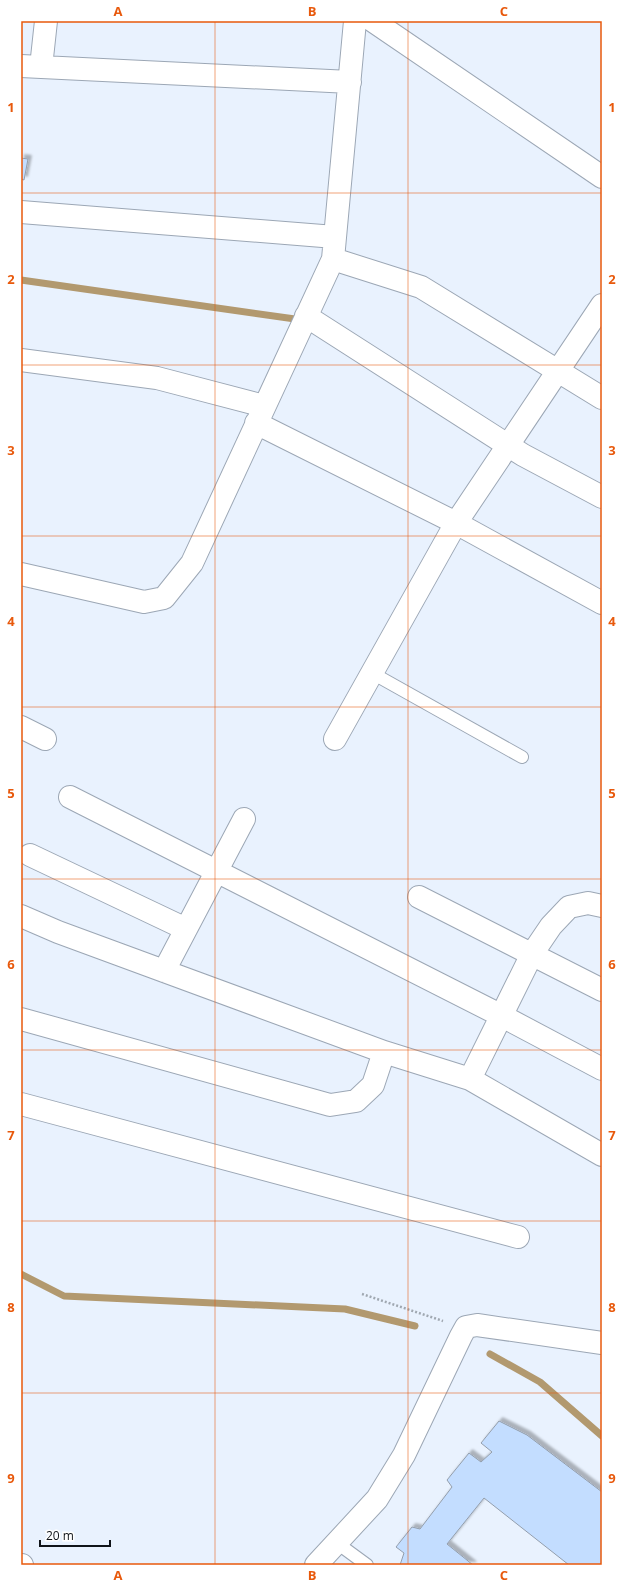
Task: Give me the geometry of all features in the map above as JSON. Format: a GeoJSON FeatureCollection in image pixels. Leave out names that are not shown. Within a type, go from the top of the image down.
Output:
{"type":"FeatureCollection","features":[{"type":"Feature","properties":{"kind":"street"},"geometry":{"type":"LineString","coordinates":[[46,21],[31,66],[350,82]]}},
{"type":"Feature","properties":{"kind":"street"},"geometry":{"type":"LineString","coordinates":[[21,574],[144,602],[164,598],[192,563],[333,259],[355,21]]}},
{"type":"Feature","properties":{"kind":"street"},"geometry":{"type":"LineString","coordinates":[[373,21],[602,177]]}},
{"type":"Feature","properties":{"kind":"street"},"geometry":{"type":"LineString","coordinates":[[21,212],[335,237]]}},
{"type":"Feature","properties":{"kind":"street"},"geometry":{"type":"LineString","coordinates":[[333,259],[421,287],[602,398]]}},
{"type":"Feature","properties":{"kind":"street"},"geometry":{"type":"LineString","coordinates":[[335,739],[456,523],[602,305]]}},
{"type":"Feature","properties":{"kind":"street"},"geometry":{"type":"LineString","coordinates":[[306,316],[523,455],[602,497]]}},
{"type":"Feature","properties":{"kind":"street"},"geometry":{"type":"LineString","coordinates":[[21,360],[156,378],[260,415],[602,603]]}},
{"type":"Feature","properties":{"kind":"street"},"geometry":{"type":"LineString","coordinates":[[21,727],[45,739]]}},
{"type":"Feature","properties":{"kind":"street"},"geometry":{"type":"LineString","coordinates":[[70,798],[502,1016],[602,1069]]}},
{"type":"Feature","properties":{"kind":"street"},"geometry":{"type":"LineString","coordinates":[[164,971],[244,819]]}},
{"type":"Feature","properties":{"kind":"street"},"geometry":{"type":"LineString","coordinates":[[30,855],[186,929]]}},
{"type":"Feature","properties":{"kind":"street"},"geometry":{"type":"LineString","coordinates":[[419,896],[602,990]]}},
{"type":"Feature","properties":{"kind":"street"},"geometry":{"type":"LineString","coordinates":[[470,1079],[532,954],[551,926],[568,907],[588,903],[602,906]]}},
{"type":"Feature","properties":{"kind":"street"},"geometry":{"type":"LineString","coordinates":[[21,916],[58,932],[384,1052],[470,1079],[602,1155]]}},
{"type":"Feature","properties":{"kind":"street"},"geometry":{"type":"LineString","coordinates":[[21,1019],[330,1105],[356,1101],[373,1085],[384,1052]]}},
{"type":"Feature","properties":{"kind":"street"},"geometry":{"type":"LineString","coordinates":[[21,1104],[518,1237]]}},
{"type":"Feature","properties":{"kind":"street"},"geometry":{"type":"LineString","coordinates":[[316,1565],[377,1499],[404,1454],[466,1328],[477,1325],[602,1343]]}},
{"type":"Feature","properties":{"kind":"lane"},"geometry":{"type":"LineString","coordinates":[[372,673],[522,757]]}},
{"type":"Feature","properties":{"kind":"lane"},"geometry":{"type":"LineString","coordinates":[[337,1542],[366,1565]]}},
{"type":"Feature","properties":{"kind":"path"},"geometry":{"type":"LineString","coordinates":[[362,1294],[466,1328]]}},
{"type":"Feature","properties":{"kind":"building"},"geometry":{"type":"Polygon","coordinates":[[[21,158],[28,159],[24,180],[21,179],[21,158]]]}},
{"type":"Feature","properties":{"kind":"building"},"geometry":{"type":"Polygon","coordinates":[[[499,1421],[527,1435],[602,1492],[602,1565],[569,1565],[484,1498],[447,1544],[473,1565],[400,1565],[404,1553],[396,1547],[412,1527],[420,1529],[452,1487],[447,1480],[469,1453],[481,1462],[492,1452],[481,1443],[499,1421]]]}},
{"type":"Feature","properties":{"kind":"waterway"},"geometry":{"type":"LineString","coordinates":[[21,280],[295,319]]}},
{"type":"Feature","properties":{"kind":"waterway"},"geometry":{"type":"LineString","coordinates":[[21,1274],[64,1296],[345,1309],[415,1326]]}},
{"type":"Feature","properties":{"kind":"waterway"},"geometry":{"type":"LineString","coordinates":[[490,1354],[540,1382],[602,1436]]}}]}
